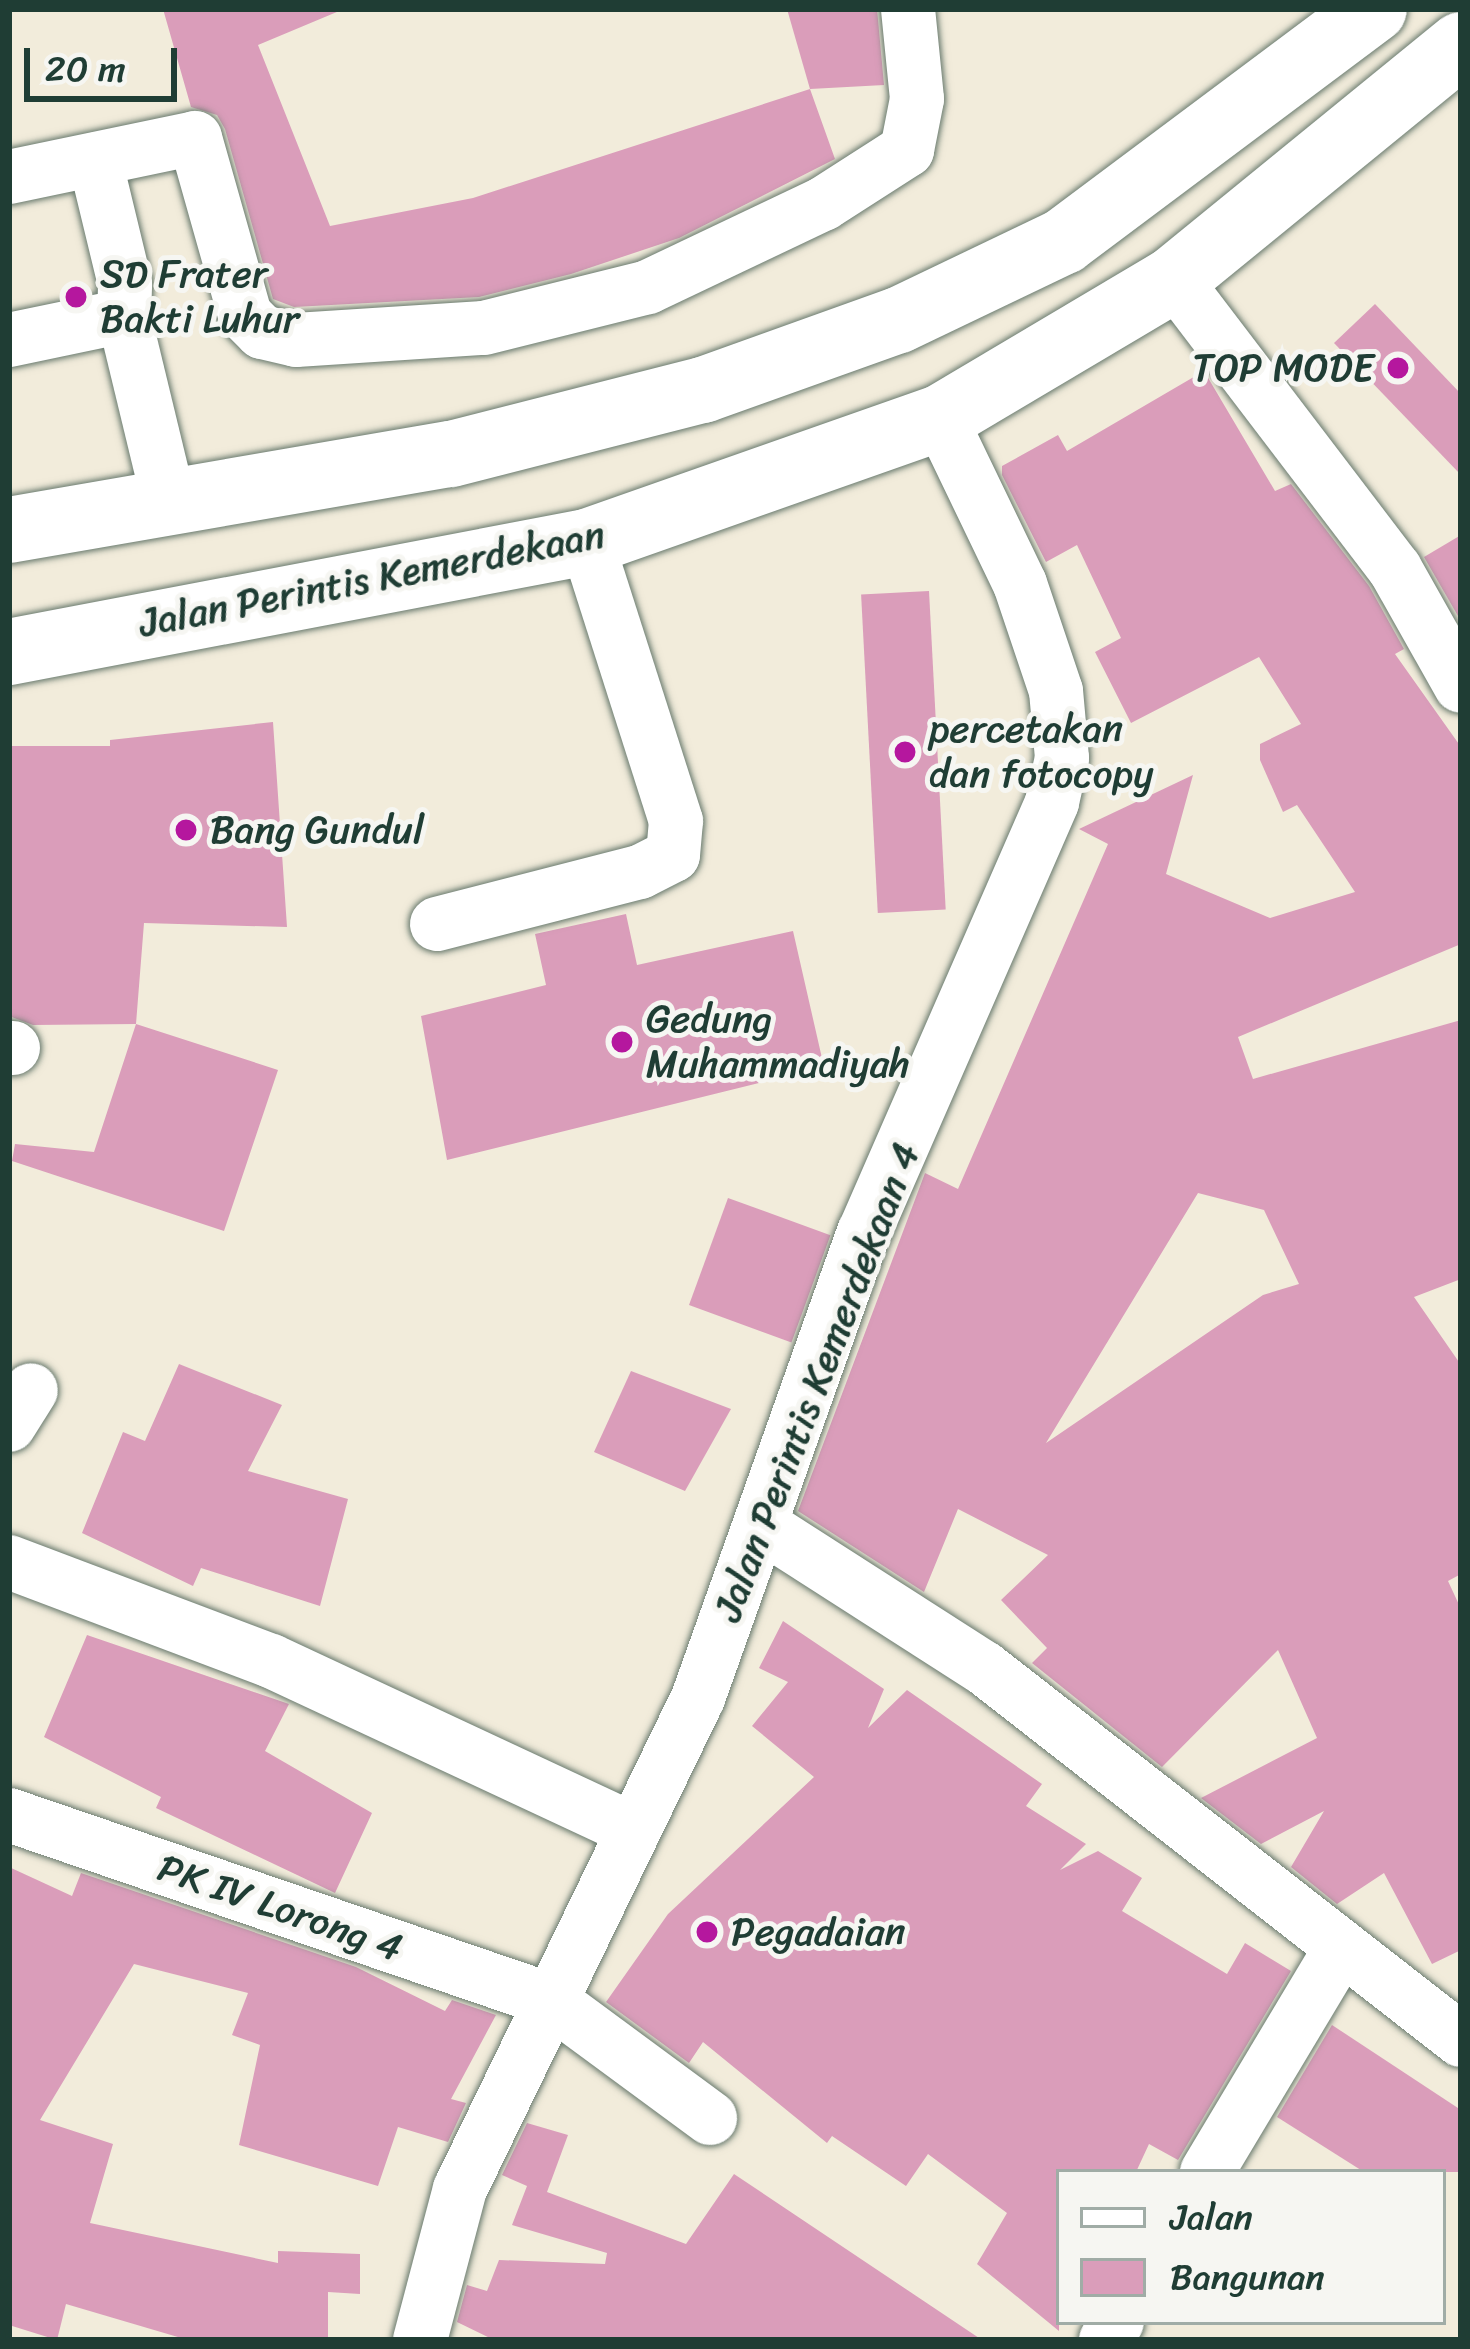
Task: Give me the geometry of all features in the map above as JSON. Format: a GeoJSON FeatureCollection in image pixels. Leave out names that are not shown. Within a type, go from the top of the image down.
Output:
{"type":"FeatureCollection","features":[{"type":"Feature","properties":{"kind":"highway"},"geometry":{"type":"LineString","coordinates":[[9,530],[170,506],[566,425],[703,390],[899,320],[1064,242],[1374,9]]}},
{"type":"Feature","properties":{"kind":"highway","name":"Jalan Perintis Kemerdekaan"},"geometry":{"type":"LineString","coordinates":[[9,652],[586,542],[940,418],[1174,278],[1461,45]]}},
{"type":"Feature","properties":{"kind":"street"},"geometry":{"type":"LineString","coordinates":[[9,177],[195,138],[244,315],[262,332],[296,340],[484,328],[648,287],[823,204],[907,150],[917,99],[908,9]]}},
{"type":"Feature","properties":{"kind":"street"},"geometry":{"type":"LineString","coordinates":[[95,160],[125,284],[124,316],[170,506]]}},
{"type":"Feature","properties":{"kind":"street"},"geometry":{"type":"LineString","coordinates":[[1174,278],[1395,569],[1461,686]]}},
{"type":"Feature","properties":{"kind":"street"},"geometry":{"type":"LineString","coordinates":[[9,340],[124,316]]}},
{"type":"Feature","properties":{"kind":"street","name":"Jalan Perintis Kemerdekaan 4"},"geometry":{"type":"LineString","coordinates":[[420,2340],[460,2189],[698,1698],[764,1527],[864,1233],[1014,901],[1062,758],[1057,691],[1020,584],[940,418]]}},
{"type":"Feature","properties":{"kind":"street"},"geometry":{"type":"LineString","coordinates":[[437,924],[640,872],[673,855],[676,821],[586,542]]}},
{"type":"Feature","properties":{"kind":"street"},"geometry":{"type":"LineString","coordinates":[[764,1527],[984,1668],[1461,2040]]}},
{"type":"Feature","properties":{"kind":"street"},"geometry":{"type":"LineString","coordinates":[[9,1562],[271,1661],[634,1829]]}},
{"type":"Feature","properties":{"kind":"street","name":"PK IV Lorong 4"},"geometry":{"type":"LineString","coordinates":[[9,1815],[550,2000],[710,2118]]}},
{"type":"Feature","properties":{"kind":"street"},"geometry":{"type":"LineString","coordinates":[[1209,2169],[1340,1950]]}},
{"type":"Feature","properties":{"kind":"building"},"geometry":{"type":"Polygon","coordinates":[[[163,9],[344,9],[258,45],[330,226],[473,198],[810,89],[835,159],[679,238],[571,274],[479,297],[294,307],[273,299],[225,129],[217,115],[191,107],[163,9]]]}},
{"type":"Feature","properties":{"kind":"building"},"geometry":{"type":"Polygon","coordinates":[[[787,9],[877,9],[884,85],[810,89],[787,9]]]}},
{"type":"Feature","properties":{"kind":"building","name":"TOP MODE"},"geometry":{"type":"Polygon","coordinates":[[[1375,304],[1461,394],[1461,475],[1334,343],[1375,304]]]}},
{"type":"Feature","properties":{"kind":"building"},"geometry":{"type":"Polygon","coordinates":[[[1204,371],[1275,491],[1291,484],[1369,586],[1404,649],[1395,654],[1461,747],[1461,944],[1238,1037],[1253,1079],[1461,1020],[1461,1279],[1414,1297],[1461,1365],[1461,1574],[1448,1581],[1461,1609],[1461,1950],[1432,1964],[1384,1873],[1337,1904],[1291,1867],[1324,1811],[1261,1844],[1201,1798],[1317,1738],[1278,1650],[1162,1767],[1032,1663],[1047,1648],[1001,1600],[1048,1555],[958,1509],[924,1592],[798,1511],[925,1173],[958,1189],[1108,844],[1079,829],[1193,775],[1166,874],[1270,918],[1355,892],[1297,805],[1283,812],[1260,760],[1260,744],[1301,724],[1259,657],[1131,723],[1095,652],[1121,638],[1077,545],[1046,562],[1002,475],[1002,466],[1058,435],[1067,451],[1204,371]],[[1198,1193],[1046,1443],[1263,1295],[1299,1284],[1264,1210],[1198,1193]]]}},
{"type":"Feature","properties":{"kind":"building"},"geometry":{"type":"Polygon","coordinates":[[[1461,535],[1461,614],[1458,616],[1424,557],[1461,535]]]}},
{"type":"Feature","properties":{"kind":"building","name":"percetakan dan fotocopy"},"geometry":{"type":"Polygon","coordinates":[[[929,591],[946,910],[878,913],[861,595],[929,591]]]}},
{"type":"Feature","properties":{"kind":"building"},"geometry":{"type":"Polygon","coordinates":[[[273,722],[287,927],[144,923],[136,1024],[33,1025],[9,1016],[12,746],[110,746],[110,740],[273,722]]]}},
{"type":"Feature","properties":{"kind":"building","name":"Gedung Muhammadiyah"},"geometry":{"type":"Polygon","coordinates":[[[626,914],[637,965],[793,931],[824,1067],[447,1160],[421,1016],[546,985],[535,934],[626,914]]]}},
{"type":"Feature","properties":{"kind":"building"},"geometry":{"type":"Polygon","coordinates":[[[136,1024],[278,1070],[224,1231],[12,1161],[15,1144],[94,1152],[136,1024]]]}},
{"type":"Feature","properties":{"kind":"building"},"geometry":{"type":"Polygon","coordinates":[[[728,1198],[830,1235],[791,1342],[689,1305],[728,1198]]]}},
{"type":"Feature","properties":{"kind":"building"},"geometry":{"type":"Polygon","coordinates":[[[179,1364],[282,1405],[248,1471],[348,1499],[320,1606],[201,1568],[193,1586],[82,1533],[123,1432],[145,1441],[179,1364]]]}},
{"type":"Feature","properties":{"kind":"building"},"geometry":{"type":"Polygon","coordinates":[[[631,1371],[731,1409],[685,1491],[594,1452],[631,1371]]]}},
{"type":"Feature","properties":{"kind":"building"},"geometry":{"type":"Polygon","coordinates":[[[783,1621],[884,1689],[868,1728],[907,1690],[1042,1784],[1026,1806],[1086,1844],[1060,1870],[1098,1851],[1142,1878],[1122,1911],[1227,1974],[1245,1943],[1291,1971],[1178,2160],[1149,2144],[1137,2169],[1056,2169],[1059,2331],[977,2264],[1007,2213],[928,2154],[906,2186],[832,2136],[827,2143],[703,2042],[689,2063],[606,2002],[668,1914],[814,1777],[752,1726],[788,1682],[759,1668],[783,1621]]]}},
{"type":"Feature","properties":{"kind":"building"},"geometry":{"type":"Polygon","coordinates":[[[87,1635],[289,1704],[265,1751],[372,1813],[335,1893],[156,1808],[161,1797],[44,1737],[87,1635]]]}},
{"type":"Feature","properties":{"kind":"building"},"geometry":{"type":"Polygon","coordinates":[[[9,1867],[72,1896],[81,1873],[356,1967],[445,2011],[452,2000],[496,2015],[451,2099],[466,2103],[448,2142],[398,2127],[378,2186],[239,2145],[260,2045],[232,2035],[248,1993],[134,1964],[40,2120],[113,2144],[90,2223],[278,2263],[278,2251],[360,2254],[360,2294],[328,2292],[328,2340],[188,2340],[66,2304],[57,2340],[9,2325],[9,1867]]]}},
{"type":"Feature","properties":{"kind":"building"},"geometry":{"type":"Polygon","coordinates":[[[1332,2025],[1461,2110],[1461,2172],[1359,2169],[1277,2117],[1332,2025]]]}},
{"type":"Feature","properties":{"kind":"building"},"geometry":{"type":"Polygon","coordinates":[[[527,2123],[568,2135],[547,2192],[686,2244],[734,2174],[982,2340],[494,2340],[457,2322],[467,2285],[487,2291],[499,2260],[605,2264],[607,2253],[512,2225],[527,2186],[502,2175],[527,2123]]]}},
{"type":"Feature","properties":{"kind":"place","name":"SD Frater Bakti Luhur"},"geometry":{"type":"Point","coordinates":[76,297]}},
{"type":"Feature","properties":{"kind":"place","name":"TOP MODE"},"geometry":{"type":"Point","coordinates":[1398,368]}},
{"type":"Feature","properties":{"kind":"place","name":"percetakan dan fotocopy"},"geometry":{"type":"Point","coordinates":[905,752]}},
{"type":"Feature","properties":{"kind":"place","name":"Bang Gundul"},"geometry":{"type":"Point","coordinates":[186,830]}},
{"type":"Feature","properties":{"kind":"place","name":"Gedung Muhammadiyah"},"geometry":{"type":"Point","coordinates":[622,1042]}},
{"type":"Feature","properties":{"kind":"place","name":"Pegadaian"},"geometry":{"type":"Point","coordinates":[707,1932]}}]}
